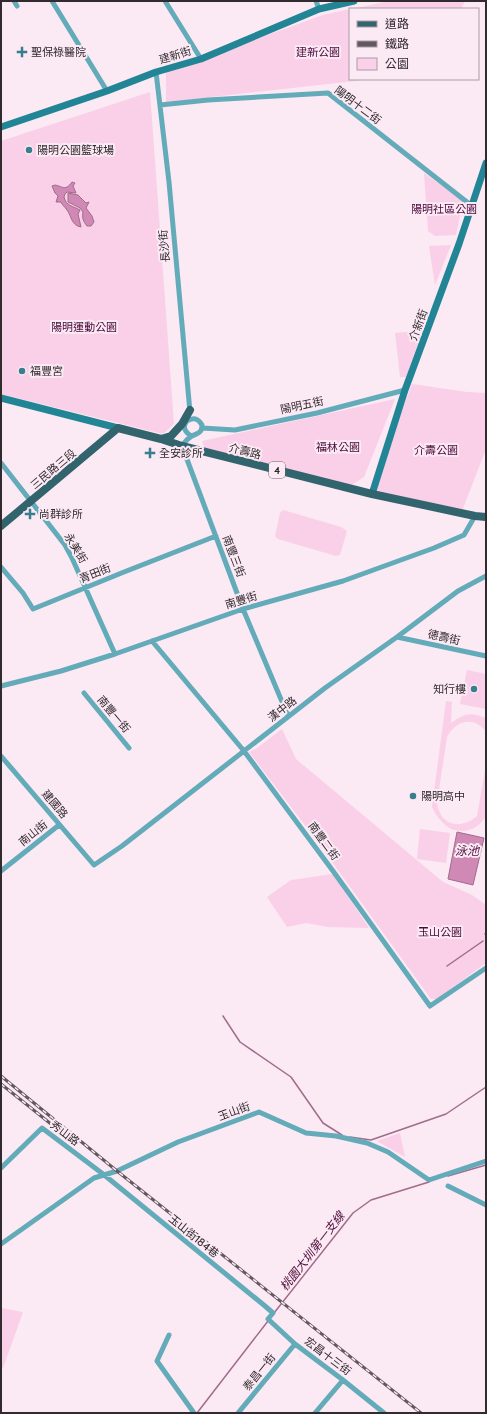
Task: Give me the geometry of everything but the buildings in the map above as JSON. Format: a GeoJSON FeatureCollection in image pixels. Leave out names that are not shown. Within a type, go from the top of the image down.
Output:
{"type":"FeatureCollection","features":[{"type":"Feature","properties":{"kind":"main road"},"geometry":{"type":"LineString","coordinates":[[161,439],[171,436],[190,414]]}},
{"type":"Feature","properties":{"kind":"main road","name":"介壽路"},"geometry":{"type":"LineString","coordinates":[[118,428],[182,446],[372,494],[486,517]]}},
{"type":"Feature","properties":{"kind":"main road","name":"三民路三段"},"geometry":{"type":"LineString","coordinates":[[1,526],[118,428]]}},
{"type":"Feature","properties":{"kind":"street"},"geometry":{"type":"LineString","coordinates":[[14,1],[17,6]]}},
{"type":"Feature","properties":{"kind":"street"},"geometry":{"type":"LineString","coordinates":[[52,1],[107,91]]}},
{"type":"Feature","properties":{"kind":"street"},"geometry":{"type":"LineString","coordinates":[[165,1],[201,59]]}},
{"type":"Feature","properties":{"kind":"street"},"geometry":{"type":"LineString","coordinates":[[316,1],[319,9]]}},
{"type":"Feature","properties":{"kind":"street","name":"建新街"},"geometry":{"type":"LineString","coordinates":[[1,126],[107,91],[156,72],[201,59],[319,9],[354,1]]}},
{"type":"Feature","properties":{"kind":"street","name":"長沙街"},"geometry":{"type":"LineString","coordinates":[[156,72],[169,182],[190,414],[184,428],[185,431],[191,436]]}},
{"type":"Feature","properties":{"kind":"street","name":"陽明十二街"},"geometry":{"type":"LineString","coordinates":[[160,105],[328,93],[472,206]]}},
{"type":"Feature","properties":{"kind":"street","name":"介新街"},"geometry":{"type":"LineString","coordinates":[[372,494],[405,390],[429,328],[486,163]]}},
{"type":"Feature","properties":{"kind":"street","name":"陽明五街"},"geometry":{"type":"LineString","coordinates":[[202,428],[235,430],[317,413],[405,390]]}},
{"type":"Feature","properties":{"kind":"street","name":"介壽路"},"geometry":{"type":"LineString","coordinates":[[1,398],[118,428]]}},
{"type":"Feature","properties":{"kind":"street"},"geometry":{"type":"LineString","coordinates":[[182,446],[191,436],[198,434],[202,428],[200,421],[190,414]]}},
{"type":"Feature","properties":{"kind":"street","name":"南豐三街"},"geometry":{"type":"LineString","coordinates":[[182,446],[243,609],[288,716]]}},
{"type":"Feature","properties":{"kind":"street","name":"永美街"},"geometry":{"type":"LineString","coordinates":[[1,462],[65,545],[115,654]]}},
{"type":"Feature","properties":{"kind":"street","name":"南豐街"},"geometry":{"type":"LineString","coordinates":[[1,686],[53,673],[115,654],[243,609],[343,581],[434,548],[464,534],[475,516]]}},
{"type":"Feature","properties":{"kind":"street","name":"青田街"},"geometry":{"type":"LineString","coordinates":[[1,567],[23,593],[33,610],[85,587],[216,536]]}},
{"type":"Feature","properties":{"kind":"street","name":"漢中路"},"geometry":{"type":"LineString","coordinates":[[94,865],[122,846],[288,716],[356,665],[397,637],[458,590],[486,576]]}},
{"type":"Feature","properties":{"kind":"street","name":"德壽街"},"geometry":{"type":"LineString","coordinates":[[397,637],[486,656]]}},
{"type":"Feature","properties":{"kind":"street","name":"南豐二街"},"geometry":{"type":"LineString","coordinates":[[152,641],[244,751],[329,865],[430,1006],[486,968]]}},
{"type":"Feature","properties":{"kind":"street","name":"南豐一街"},"geometry":{"type":"LineString","coordinates":[[84,693],[129,748]]}},
{"type":"Feature","properties":{"kind":"street","name":"建國路"},"geometry":{"type":"LineString","coordinates":[[1,756],[94,865]]}},
{"type":"Feature","properties":{"kind":"street","name":"南山街"},"geometry":{"type":"LineString","coordinates":[[1,871],[59,825]]}},
{"type":"Feature","properties":{"kind":"street","name":"玉山街"},"geometry":{"type":"LineString","coordinates":[[1,1244],[94,1178],[103,1174],[117,1171],[178,1142],[259,1112],[306,1134],[336,1136],[367,1143],[388,1152],[429,1180],[486,1162]]}},
{"type":"Feature","properties":{"kind":"street","name":"秀山路"},"geometry":{"type":"LineString","coordinates":[[1,1168],[42,1128],[103,1174]]}},
{"type":"Feature","properties":{"kind":"street","name":"玉山街184巷"},"geometry":{"type":"LineString","coordinates":[[103,1174],[273,1312]]}},
{"type":"Feature","properties":{"kind":"street"},"geometry":{"type":"LineString","coordinates":[[448,1186],[486,1206]]}},
{"type":"Feature","properties":{"kind":"street","name":"宏昌十三街"},"geometry":{"type":"LineString","coordinates":[[273,1312],[270,1320],[295,1344],[384,1413]]}},
{"type":"Feature","properties":{"kind":"street"},"geometry":{"type":"LineString","coordinates":[[169,1335],[157,1361],[194,1413]]}},
{"type":"Feature","properties":{"kind":"street","name":"泰昌一街"},"geometry":{"type":"LineString","coordinates":[[238,1413],[295,1344]]}},
{"type":"Feature","properties":{"kind":"street"},"geometry":{"type":"LineString","coordinates":[[315,1413],[343,1380]]}},
{"type":"Feature","properties":{"kind":"green space"},"geometry":{"type":"Polygon","coordinates":[[[389,1],[465,1],[462,8],[357,8],[389,1]]]}},
{"type":"Feature","properties":{"kind":"green space","name":"建新公園"},"geometry":{"type":"Polygon","coordinates":[[[349,9],[349,80],[364,80],[166,102],[166,72],[323,15],[349,9]]]}},
{"type":"Feature","properties":{"kind":"green space","name":"陽明運動公園"},"geometry":{"type":"Polygon","coordinates":[[[150,92],[174,424],[163,434],[1,394],[1,141],[150,92]]]}},
{"type":"Feature","properties":{"kind":"green space","name":"陽明社區公園"},"geometry":{"type":"Polygon","coordinates":[[[424,173],[463,201],[456,235],[435,236],[428,231],[424,173]]]}},
{"type":"Feature","properties":{"kind":"green space"},"geometry":{"type":"Polygon","coordinates":[[[451,245],[435,285],[429,246],[451,245]]]}},
{"type":"Feature","properties":{"kind":"green space"},"geometry":{"type":"Polygon","coordinates":[[[418,331],[421,335],[406,377],[400,377],[395,333],[418,331]]]}},
{"type":"Feature","properties":{"kind":"green space","name":"介壽公園"},"geometry":{"type":"Polygon","coordinates":[[[412,384],[467,392],[486,393],[486,449],[462,511],[372,492],[412,384]]]}},
{"type":"Feature","properties":{"kind":"green space","name":"福林公園"},"geometry":{"type":"Polygon","coordinates":[[[395,399],[364,477],[350,486],[206,451],[202,441],[395,399]]]}},
{"type":"Feature","properties":{"kind":"green space"},"geometry":{"type":"Polygon","coordinates":[[[283,510],[341,527],[347,531],[340,555],[336,556],[278,539],[275,536],[280,513],[283,510]]]}},
{"type":"Feature","properties":{"kind":"green space","name":"知行樓"},"geometry":{"type":"Polygon","coordinates":[[[467,670],[486,674],[486,709],[460,704],[467,670]]]}},
{"type":"Feature","properties":{"kind":"green space"},"geometry":{"type":"Polygon","coordinates":[[[446,701],[452,702],[451,723],[468,714],[486,718],[486,732],[476,723],[465,722],[450,731],[447,737],[437,803],[442,817],[447,821],[458,824],[464,823],[477,816],[486,765],[486,816],[478,825],[462,831],[445,825],[434,812],[432,807],[446,701]]]}},
{"type":"Feature","properties":{"kind":"green space","name":"玉山公園"},"geometry":{"type":"Polygon","coordinates":[[[282,729],[296,759],[443,882],[472,895],[486,905],[486,963],[437,999],[431,999],[314,837],[249,752],[257,748],[282,729]]]}},
{"type":"Feature","properties":{"kind":"green space"},"geometry":{"type":"Polygon","coordinates":[[[420,829],[450,833],[446,863],[417,859],[420,829]]]}},
{"type":"Feature","properties":{"kind":"green space"},"geometry":{"type":"Polygon","coordinates":[[[333,874],[369,928],[328,927],[306,923],[287,927],[267,897],[291,880],[333,874]]]}},
{"type":"Feature","properties":{"kind":"green space"},"geometry":{"type":"Polygon","coordinates":[[[400,1133],[405,1157],[377,1141],[400,1133]]]}},
{"type":"Feature","properties":{"kind":"green space"},"geometry":{"type":"Polygon","coordinates":[[[1,1308],[23,1312],[3,1368],[1,1367],[1,1308]]]}},
{"type":"Feature","properties":{"kind":"water"},"geometry":{"type":"Polygon","coordinates":[[[72,182],[75,183],[73,186],[76,193],[67,192],[64,197],[68,204],[80,210],[78,214],[81,227],[73,223],[69,213],[61,202],[56,202],[58,196],[52,186],[55,185],[66,187],[72,182]]]}},
{"type":"Feature","properties":{"kind":"water"},"geometry":{"type":"Polygon","coordinates":[[[68,193],[78,195],[86,203],[89,202],[86,208],[92,216],[94,222],[91,226],[87,226],[85,223],[83,212],[80,208],[68,202],[68,193]]]}},
{"type":"Feature","properties":{"kind":"water","name":"泳池"},"geometry":{"type":"Polygon","coordinates":[[[457,832],[484,838],[473,885],[448,879],[457,832]]]}},
{"type":"Feature","properties":{"kind":"waterway"},"geometry":{"type":"LineString","coordinates":[[447,966],[483,941]]}},
{"type":"Feature","properties":{"kind":"waterway"},"geometry":{"type":"LineString","coordinates":[[223,1016],[240,1042],[291,1077],[323,1123],[342,1135]]}},
{"type":"Feature","properties":{"kind":"waterway"},"geometry":{"type":"LineString","coordinates":[[350,1137],[371,1140],[446,1114],[486,1087]]}},
{"type":"Feature","properties":{"kind":"waterway","name":"桃園大圳第一支線"},"geometry":{"type":"LineString","coordinates":[[448,1176],[486,1165]]}},
{"type":"Feature","properties":{"kind":"waterway","name":"桃園大圳第一支線"},"geometry":{"type":"LineString","coordinates":[[274,1313],[353,1213],[371,1200],[429,1182]]}},
{"type":"Feature","properties":{"kind":"waterway","name":"桃園大圳第一支線"},"geometry":{"type":"LineString","coordinates":[[197,1413],[268,1321]]}},
{"type":"Feature","properties":{"kind":"railway"},"geometry":{"type":"LineString","coordinates":[[1,1076],[117,1171],[421,1413]]}},
{"type":"Feature","properties":{"kind":"railway"},"geometry":{"type":"LineString","coordinates":[[1,1084],[76,1144]]}},
{"type":"Feature","properties":{"kind":"place","name":"聖保祿醫院"},"geometry":{"type":"Point","coordinates":[22,52]}},
{"type":"Feature","properties":{"kind":"place","name":"陽明公園籃球場"},"geometry":{"type":"Point","coordinates":[29,150]}},
{"type":"Feature","properties":{"kind":"place","name":"福豐宮"},"geometry":{"type":"Point","coordinates":[22,371]}},
{"type":"Feature","properties":{"kind":"place","name":"全安診所"},"geometry":{"type":"Point","coordinates":[150,453]}},
{"type":"Feature","properties":{"kind":"place","name":"尚群診所"},"geometry":{"type":"Point","coordinates":[30,514]}},
{"type":"Feature","properties":{"kind":"place","name":"知行樓"},"geometry":{"type":"Point","coordinates":[474,689]}},
{"type":"Feature","properties":{"kind":"place","name":"陽明高中"},"geometry":{"type":"Point","coordinates":[413,796]}}]}
